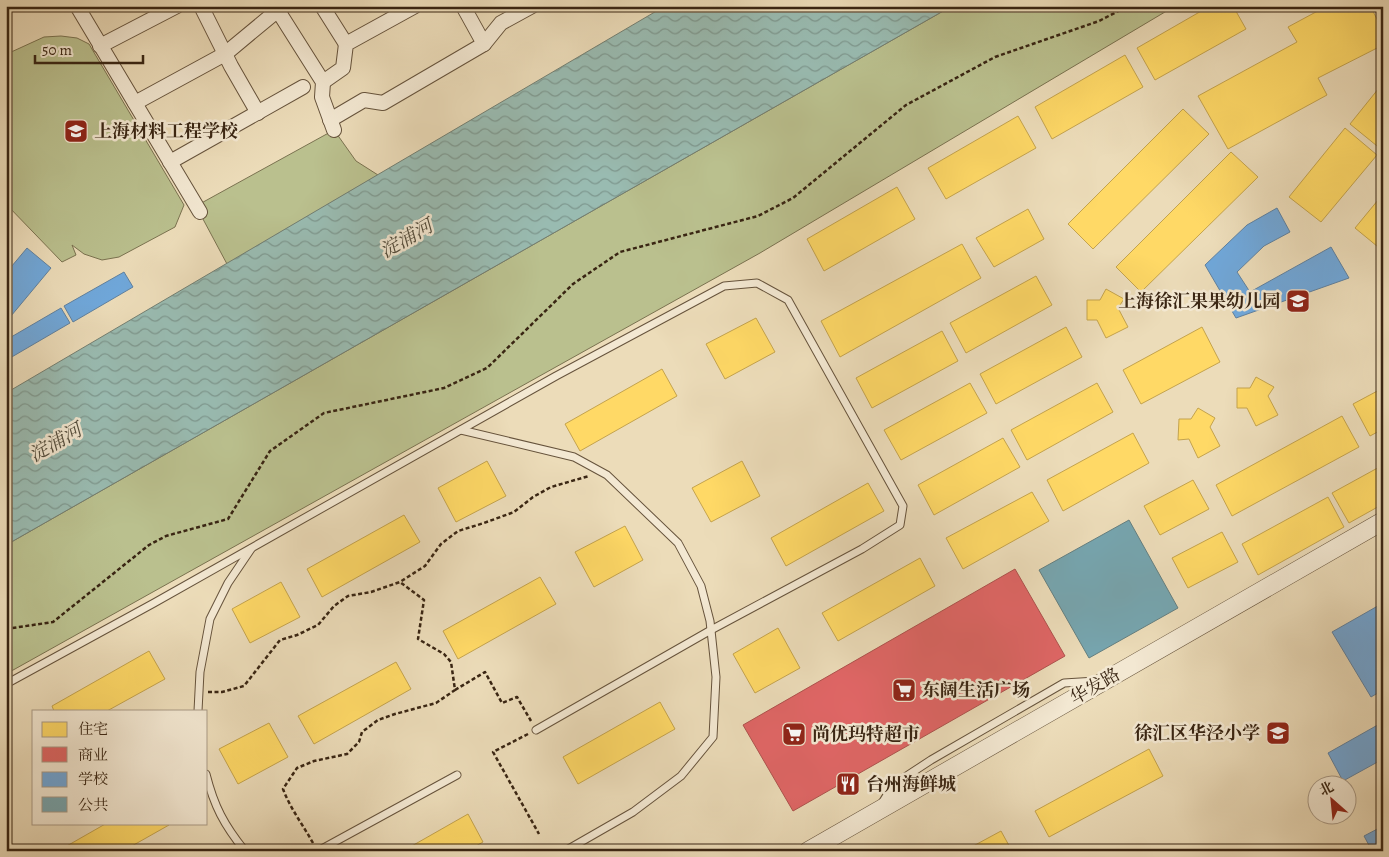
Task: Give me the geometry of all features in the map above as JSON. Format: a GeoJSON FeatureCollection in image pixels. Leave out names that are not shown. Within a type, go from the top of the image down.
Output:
{"type":"FeatureCollection","features":[{"type":"Feature","properties":{"kind":"street"},"geometry":{"type":"LineString","coordinates":[[77,6],[200,212]]}},
{"type":"Feature","properties":{"kind":"street"},"geometry":{"type":"LineString","coordinates":[[100,46],[177,6]]}},
{"type":"Feature","properties":{"kind":"street"},"geometry":{"type":"LineString","coordinates":[[202,6],[225,54],[258,113]]}},
{"type":"Feature","properties":{"kind":"street"},"geometry":{"type":"LineString","coordinates":[[322,6],[346,44],[343,68],[323,82]]}},
{"type":"Feature","properties":{"kind":"street"},"geometry":{"type":"LineString","coordinates":[[346,44],[415,6]]}},
{"type":"Feature","properties":{"kind":"street"},"geometry":{"type":"LineString","coordinates":[[463,6],[484,44]]}},
{"type":"Feature","properties":{"kind":"street"},"geometry":{"type":"LineString","coordinates":[[135,103],[225,54],[279,7],[323,82],[322,97],[332,125],[364,100],[383,103],[484,44],[501,23],[532,6]]}},
{"type":"Feature","properties":{"kind":"street"},"geometry":{"type":"LineString","coordinates":[[170,162],[303,87]]}},
{"type":"Feature","properties":{"kind":"street","name":"华发路"},"geometry":{"type":"LineString","coordinates":[[808,851],[1383,521]]}},
{"type":"Feature","properties":{"kind":"lane"},"geometry":{"type":"LineString","coordinates":[[6,684],[556,376],[724,286],[757,283],[788,300],[903,506],[900,525],[862,549],[712,630],[536,730]]}},
{"type":"Feature","properties":{"kind":"lane"},"geometry":{"type":"LineString","coordinates":[[461,430],[574,457],[607,475],[678,543],[701,586],[712,630],[716,677],[712,737],[682,776],[633,812],[565,851]]}},
{"type":"Feature","properties":{"kind":"lane"},"geometry":{"type":"LineString","coordinates":[[198,710],[200,672],[210,619],[228,584],[252,547]]}},
{"type":"Feature","properties":{"kind":"lane"},"geometry":{"type":"LineString","coordinates":[[318,851],[457,775]]}},
{"type":"Feature","properties":{"kind":"lane"},"geometry":{"type":"LineString","coordinates":[[208,781],[213,800],[231,834],[245,851]]}},
{"type":"Feature","properties":{"kind":"path"},"geometry":{"type":"LineString","coordinates":[[6,629],[53,622],[149,545],[166,536],[228,519],[270,451],[324,413],[444,388],[486,368],[573,284],[620,252],[758,216],[793,198],[906,105],[995,57],[1099,21],[1128,6]]}},
{"type":"Feature","properties":{"kind":"path"},"geometry":{"type":"LineString","coordinates":[[199,691],[222,692],[244,686],[280,640],[297,635],[318,625],[334,606],[348,596],[371,592],[400,582],[425,566],[441,544],[458,531],[514,512],[533,497],[551,487],[601,472]]}},
{"type":"Feature","properties":{"kind":"path"},"geometry":{"type":"LineString","coordinates":[[400,582],[424,600],[418,639],[444,654],[451,662],[455,690]]}},
{"type":"Feature","properties":{"kind":"path"},"geometry":{"type":"LineString","coordinates":[[318,851],[288,801],[283,789],[297,768],[314,761],[347,754],[359,742],[362,732],[378,720],[436,703],[485,672],[502,703],[516,697],[536,730],[492,752],[539,834]]}},
{"type":"Feature","properties":{"kind":"green space"},"geometry":{"type":"Polygon","coordinates":[[[952,6],[1175,6],[760,253],[6,674],[6,545],[952,6]]]}},
{"type":"Feature","properties":{"kind":"green space"},"geometry":{"type":"Polygon","coordinates":[[[61,36],[77,38],[89,44],[184,205],[175,227],[119,257],[102,260],[84,254],[72,245],[76,255],[62,262],[6,204],[6,56],[44,37],[61,36]]]}},
{"type":"Feature","properties":{"kind":"green space"},"geometry":{"type":"Polygon","coordinates":[[[334,130],[356,161],[378,175],[227,264],[196,206],[334,130]]]}},
{"type":"Feature","properties":{"kind":"water","name":"淀浦河"},"geometry":{"type":"Polygon","coordinates":[[[665,6],[952,6],[6,545],[6,393],[665,6]]]}},
{"type":"Feature","properties":{"kind":"building: 住宅"},"geometry":{"type":"Polygon","coordinates":[[[1210,6],[1233,6],[1246,29],[1155,80],[1137,48],[1210,6]]]}},
{"type":"Feature","properties":{"kind":"building: 住宅"},"geometry":{"type":"Polygon","coordinates":[[[1327,6],[1370,6],[1383,30],[1383,45],[1318,78],[1327,95],[1228,149],[1198,96],[1297,42],[1288,27],[1327,6]]]}},
{"type":"Feature","properties":{"kind":"building: 住宅"},"geometry":{"type":"Polygon","coordinates":[[[1125,55],[1143,87],[1052,139],[1035,107],[1125,55]]]}},
{"type":"Feature","properties":{"kind":"building: 住宅"},"geometry":{"type":"Polygon","coordinates":[[[1383,83],[1383,148],[1382,150],[1350,124],[1383,83]]]}},
{"type":"Feature","properties":{"kind":"building: 住宅"},"geometry":{"type":"Polygon","coordinates":[[[1183,109],[1209,134],[1093,249],[1068,224],[1183,109]]]}},
{"type":"Feature","properties":{"kind":"building: 住宅"},"geometry":{"type":"Polygon","coordinates":[[[1018,116],[1036,148],[946,199],[928,168],[1018,116]]]}},
{"type":"Feature","properties":{"kind":"building: 住宅"},"geometry":{"type":"Polygon","coordinates":[[[1345,128],[1377,155],[1321,222],[1289,197],[1345,128]]]}},
{"type":"Feature","properties":{"kind":"building: 住宅"},"geometry":{"type":"Polygon","coordinates":[[[1231,152],[1258,177],[1141,292],[1116,267],[1231,152]]]}},
{"type":"Feature","properties":{"kind":"building: 住宅"},"geometry":{"type":"Polygon","coordinates":[[[897,187],[915,219],[824,271],[807,239],[897,187]]]}},
{"type":"Feature","properties":{"kind":"building: 住宅"},"geometry":{"type":"Polygon","coordinates":[[[1383,194],[1383,251],[1355,228],[1383,194]]]}},
{"type":"Feature","properties":{"kind":"building: 住宅"},"geometry":{"type":"Polygon","coordinates":[[[1028,209],[1044,239],[994,267],[976,238],[1028,209]]]}},
{"type":"Feature","properties":{"kind":"building: 住宅"},"geometry":{"type":"Polygon","coordinates":[[[962,244],[981,278],[840,357],[821,321],[962,244]]]}},
{"type":"Feature","properties":{"kind":"building: 住宅"},"geometry":{"type":"Polygon","coordinates":[[[1036,276],[1052,305],[966,353],[950,323],[1036,276]]]}},
{"type":"Feature","properties":{"kind":"building: 住宅"},"geometry":{"type":"Polygon","coordinates":[[[1106,289],[1124,299],[1118,308],[1128,327],[1106,338],[1097,320],[1087,320],[1087,300],[1100,300],[1106,289]]]}},
{"type":"Feature","properties":{"kind":"building: 住宅"},"geometry":{"type":"Polygon","coordinates":[[[756,318],[775,352],[725,379],[706,344],[756,318]]]}},
{"type":"Feature","properties":{"kind":"building: 住宅"},"geometry":{"type":"Polygon","coordinates":[[[1066,327],[1082,357],[996,404],[980,374],[1066,327]]]}},
{"type":"Feature","properties":{"kind":"building: 住宅"},"geometry":{"type":"Polygon","coordinates":[[[1202,327],[1220,362],[1141,404],[1123,370],[1202,327]]]}},
{"type":"Feature","properties":{"kind":"building: 住宅"},"geometry":{"type":"Polygon","coordinates":[[[942,331],[958,361],[872,408],[856,378],[942,331]]]}},
{"type":"Feature","properties":{"kind":"building: 住宅"},"geometry":{"type":"Polygon","coordinates":[[[662,369],[677,396],[580,451],[565,424],[662,369]]]}},
{"type":"Feature","properties":{"kind":"building: 住宅"},"geometry":{"type":"Polygon","coordinates":[[[1256,377],[1274,387],[1268,396],[1278,415],[1256,426],[1247,408],[1237,408],[1237,388],[1250,388],[1256,377]]]}},
{"type":"Feature","properties":{"kind":"building: 住宅"},"geometry":{"type":"Polygon","coordinates":[[[970,383],[987,413],[901,460],[884,430],[970,383]]]}},
{"type":"Feature","properties":{"kind":"building: 住宅"},"geometry":{"type":"Polygon","coordinates":[[[1097,383],[1113,412],[1027,460],[1011,430],[1097,383]]]}},
{"type":"Feature","properties":{"kind":"building: 住宅"},"geometry":{"type":"Polygon","coordinates":[[[1383,388],[1383,429],[1370,436],[1353,404],[1383,388]]]}},
{"type":"Feature","properties":{"kind":"building: 住宅"},"geometry":{"type":"Polygon","coordinates":[[[1198,408],[1215,418],[1210,427],[1220,446],[1198,458],[1189,439],[1178,440],[1179,419],[1191,419],[1198,408]]]}},
{"type":"Feature","properties":{"kind":"building: 住宅"},"geometry":{"type":"Polygon","coordinates":[[[1342,416],[1359,447],[1232,516],[1216,485],[1342,416]]]}},
{"type":"Feature","properties":{"kind":"building: 住宅"},"geometry":{"type":"Polygon","coordinates":[[[1133,433],[1149,463],[1063,511],[1047,480],[1133,433]]]}},
{"type":"Feature","properties":{"kind":"building: 住宅"},"geometry":{"type":"Polygon","coordinates":[[[1003,438],[1020,467],[934,515],[918,485],[1003,438]]]}},
{"type":"Feature","properties":{"kind":"building: 住宅"},"geometry":{"type":"Polygon","coordinates":[[[487,461],[506,496],[456,522],[438,488],[487,461]]]}},
{"type":"Feature","properties":{"kind":"building: 住宅"},"geometry":{"type":"Polygon","coordinates":[[[742,461],[760,496],[711,522],[692,488],[742,461]]]}},
{"type":"Feature","properties":{"kind":"building: 住宅"},"geometry":{"type":"Polygon","coordinates":[[[1383,465],[1383,504],[1349,523],[1332,493],[1383,465]]]}},
{"type":"Feature","properties":{"kind":"building: 住宅"},"geometry":{"type":"Polygon","coordinates":[[[1193,480],[1209,509],[1160,535],[1144,506],[1193,480]]]}},
{"type":"Feature","properties":{"kind":"building: 住宅"},"geometry":{"type":"Polygon","coordinates":[[[868,483],[884,511],[786,566],[771,538],[868,483]]]}},
{"type":"Feature","properties":{"kind":"building: 住宅"},"geometry":{"type":"Polygon","coordinates":[[[1032,492],[1049,521],[963,569],[946,538],[1032,492]]]}},
{"type":"Feature","properties":{"kind":"building: 住宅"},"geometry":{"type":"Polygon","coordinates":[[[1328,497],[1344,527],[1258,575],[1242,544],[1328,497]]]}},
{"type":"Feature","properties":{"kind":"building: 住宅"},"geometry":{"type":"Polygon","coordinates":[[[404,515],[420,542],[322,597],[307,569],[404,515]]]}},
{"type":"Feature","properties":{"kind":"building: 住宅"},"geometry":{"type":"Polygon","coordinates":[[[625,526],[643,560],[594,587],[575,552],[625,526]]]}},
{"type":"Feature","properties":{"kind":"building: 住宅"},"geometry":{"type":"Polygon","coordinates":[[[1222,532],[1238,562],[1188,588],[1172,558],[1222,532]]]}},
{"type":"Feature","properties":{"kind":"building: 住宅"},"geometry":{"type":"Polygon","coordinates":[[[920,558],[935,586],[838,641],[822,613],[920,558]]]}},
{"type":"Feature","properties":{"kind":"building: 住宅"},"geometry":{"type":"Polygon","coordinates":[[[540,577],[556,604],[458,659],[443,631],[540,577]]]}},
{"type":"Feature","properties":{"kind":"building: 住宅"},"geometry":{"type":"Polygon","coordinates":[[[281,582],[300,617],[250,643],[232,609],[281,582]]]}},
{"type":"Feature","properties":{"kind":"building: 住宅"},"geometry":{"type":"Polygon","coordinates":[[[778,628],[800,668],[755,693],[733,654],[778,628]]]}},
{"type":"Feature","properties":{"kind":"building: 住宅"},"geometry":{"type":"Polygon","coordinates":[[[149,651],[165,679],[109,710],[54,710],[52,706],[149,651]]]}},
{"type":"Feature","properties":{"kind":"building: 住宅"},"geometry":{"type":"Polygon","coordinates":[[[396,662],[411,689],[314,744],[298,716],[396,662]]]}},
{"type":"Feature","properties":{"kind":"building: 住宅"},"geometry":{"type":"Polygon","coordinates":[[[660,702],[675,729],[578,784],[563,757],[660,702]]]}},
{"type":"Feature","properties":{"kind":"building: 住宅"},"geometry":{"type":"Polygon","coordinates":[[[269,723],[288,757],[238,784],[219,749],[269,723]]]}},
{"type":"Feature","properties":{"kind":"building: 住宅"},"geometry":{"type":"Polygon","coordinates":[[[1149,749],[1163,776],[1049,837],[1035,811],[1149,749]]]}},
{"type":"Feature","properties":{"kind":"building: 住宅"},"geometry":{"type":"Polygon","coordinates":[[[468,814],[483,842],[467,851],[403,851],[468,814]]]}},
{"type":"Feature","properties":{"kind":"building: 住宅"},"geometry":{"type":"Polygon","coordinates":[[[105,824],[169,824],[123,851],[58,851],[105,824]]]}},
{"type":"Feature","properties":{"kind":"building: 住宅"},"geometry":{"type":"Polygon","coordinates":[[[1001,831],[1012,851],[964,851],[1001,831]]]}},
{"type":"Feature","properties":{"kind":"building: 商业","name":"东阔生活广场"},"geometry":{"type":"Polygon","coordinates":[[[1015,569],[1065,656],[793,811],[743,725],[1015,569]]]}},
{"type":"Feature","properties":{"kind":"building: 学校"},"geometry":{"type":"Polygon","coordinates":[[[1277,208],[1290,232],[1264,246],[1237,272],[1250,292],[1331,247],[1349,278],[1236,318],[1205,265],[1247,225],[1277,208]]]}},
{"type":"Feature","properties":{"kind":"building: 学校"},"geometry":{"type":"Polygon","coordinates":[[[27,248],[51,268],[6,322],[6,273],[27,248]]]}},
{"type":"Feature","properties":{"kind":"building: 学校"},"geometry":{"type":"Polygon","coordinates":[[[124,272],[133,287],[73,322],[64,306],[124,272]]]}},
{"type":"Feature","properties":{"kind":"building: 学校"},"geometry":{"type":"Polygon","coordinates":[[[61,308],[70,323],[10,358],[6,351],[6,340],[61,308]]]}},
{"type":"Feature","properties":{"kind":"building: 学校"},"geometry":{"type":"Polygon","coordinates":[[[1383,603],[1383,690],[1371,697],[1332,632],[1383,603]]]}},
{"type":"Feature","properties":{"kind":"building: 学校"},"geometry":{"type":"Polygon","coordinates":[[[1383,722],[1383,759],[1356,774],[1339,774],[1328,753],[1383,722]]]}},
{"type":"Feature","properties":{"kind":"building: 学校"},"geometry":{"type":"Polygon","coordinates":[[[1383,826],[1383,851],[1372,851],[1364,836],[1383,826]]]}},
{"type":"Feature","properties":{"kind":"building: 公共"},"geometry":{"type":"Polygon","coordinates":[[[1129,520],[1178,608],[1089,658],[1039,570],[1129,520]]]}},
{"type":"Feature","properties":{"kind":"place","name":"上海材料工程学校"},"geometry":{"type":"Point","coordinates":[76,131]}},
{"type":"Feature","properties":{"kind":"place","name":"上海徐汇果果幼儿园"},"geometry":{"type":"Point","coordinates":[1298,301]}},
{"type":"Feature","properties":{"kind":"place","name":"东阔生活广场"},"geometry":{"type":"Point","coordinates":[904,690]}},
{"type":"Feature","properties":{"kind":"place","name":"徐汇区华泾小学"},"geometry":{"type":"Point","coordinates":[1278,733]}},
{"type":"Feature","properties":{"kind":"place","name":"尚优玛特超市"},"geometry":{"type":"Point","coordinates":[794,734]}},
{"type":"Feature","properties":{"kind":"place","name":"台州海鲜城"},"geometry":{"type":"Point","coordinates":[848,784]}}]}
